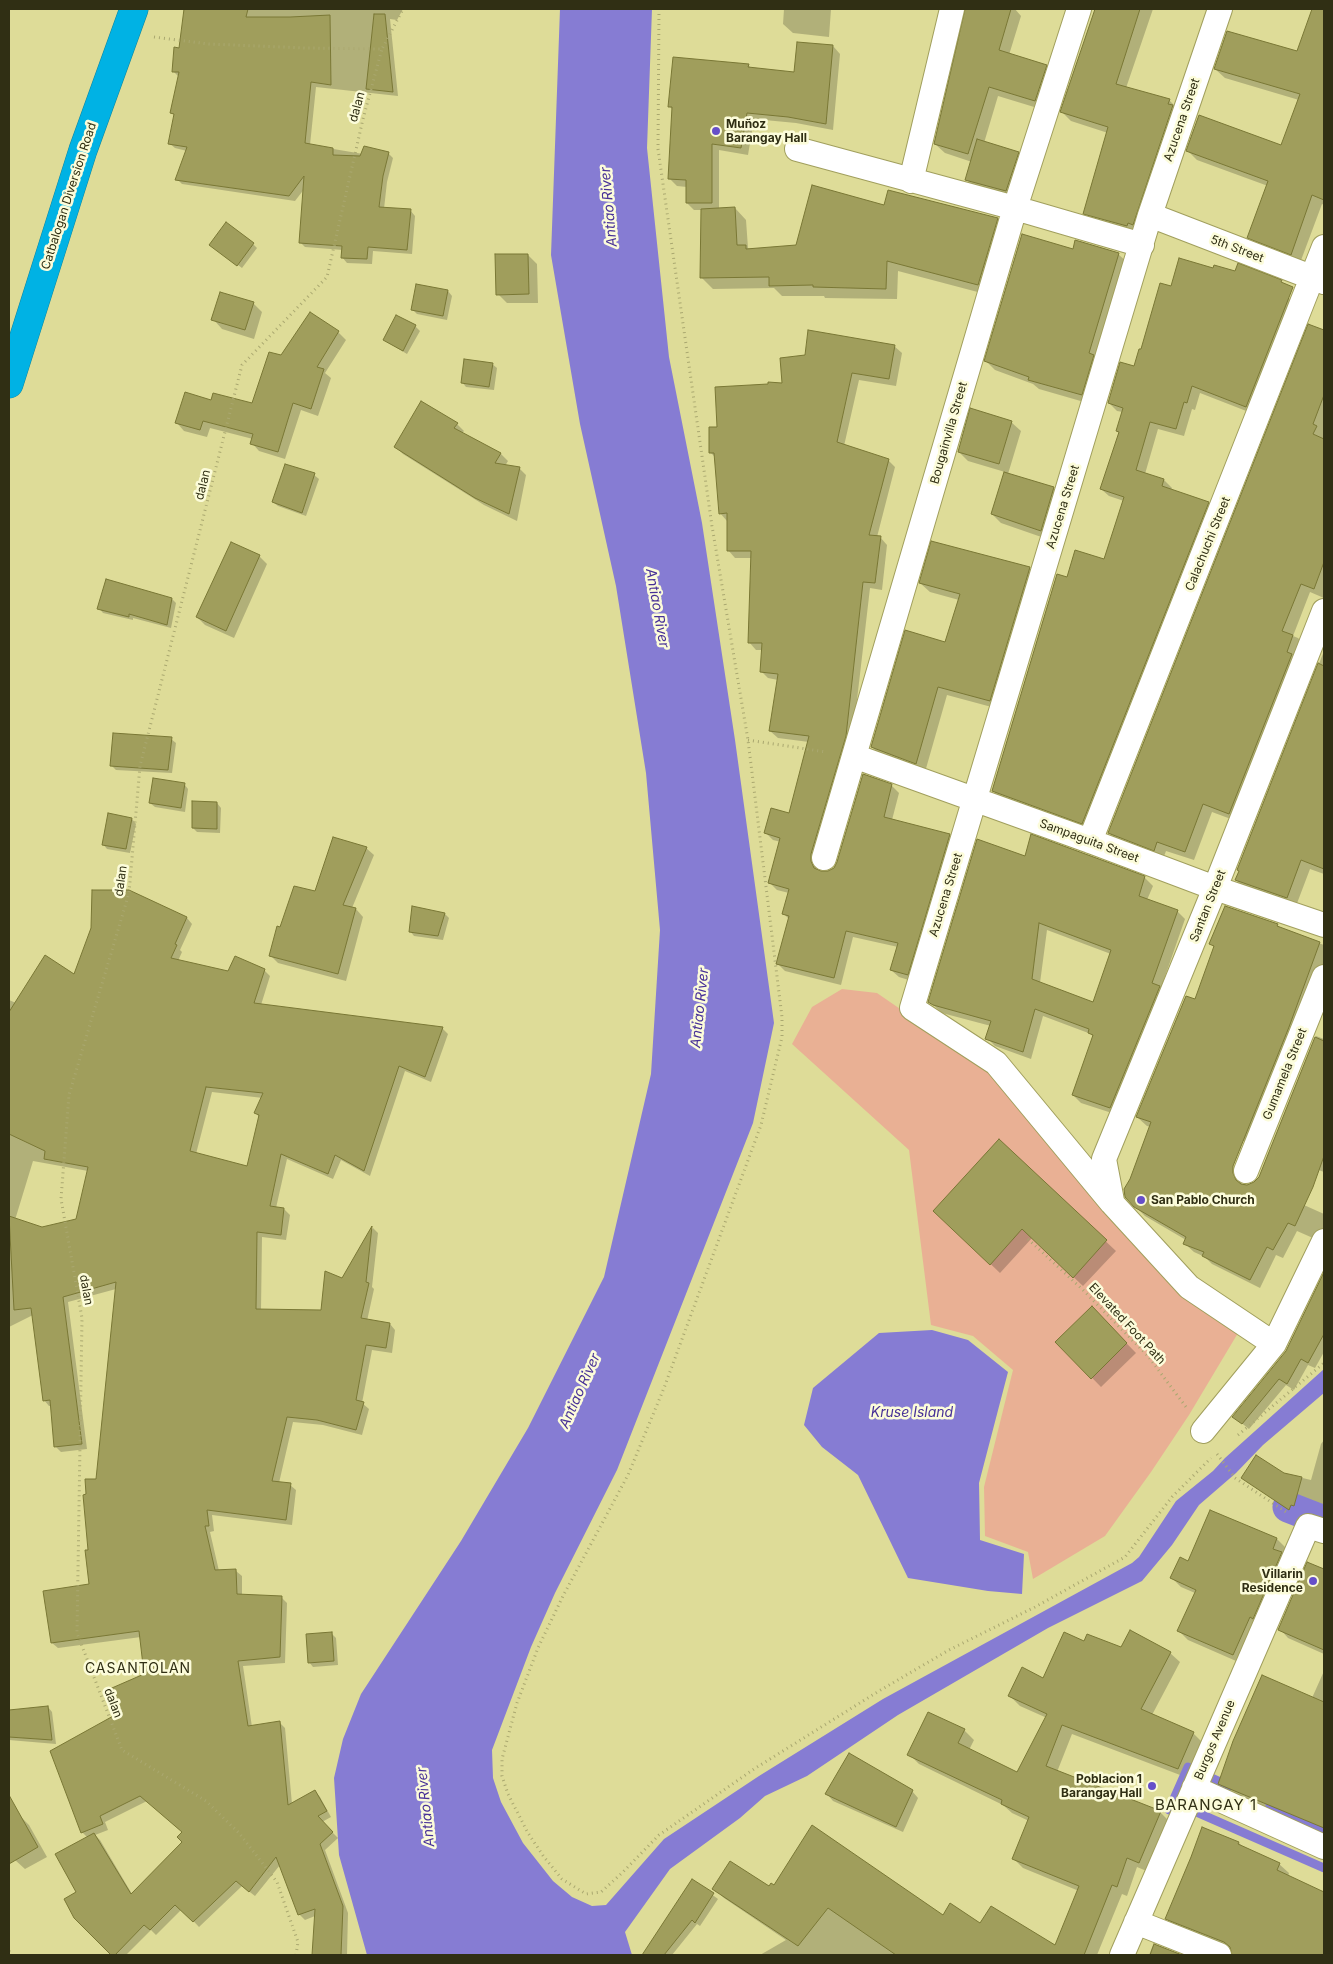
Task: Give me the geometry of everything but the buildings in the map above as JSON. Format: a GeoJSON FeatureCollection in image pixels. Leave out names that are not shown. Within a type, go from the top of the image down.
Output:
{"type":"FeatureCollection","features":[{"type":"Feature","properties":{"kind":"highway","name":"Catbalogan Diversion Road"},"geometry":{"type":"LineString","coordinates":[[9,384],[83,150],[130,21]]}},
{"type":"Feature","properties":{"kind":"street"},"geometry":{"type":"LineString","coordinates":[[911,181],[952,9]]}},
{"type":"Feature","properties":{"kind":"street","name":"Bougainvilla Street"},"geometry":{"type":"LineString","coordinates":[[824,858],[1015,208],[1079,9]]}},
{"type":"Feature","properties":{"kind":"street","name":"Azucena Street"},"geometry":{"type":"LineString","coordinates":[[1112,1203],[996,1063],[912,1008],[1150,215],[1220,9]]}},
{"type":"Feature","properties":{"kind":"street"},"geometry":{"type":"LineString","coordinates":[[797,149],[1015,208],[1142,245]]}},
{"type":"Feature","properties":{"kind":"street","name":"5th Street"},"geometry":{"type":"LineString","coordinates":[[1150,215],[1319,280]]}},
{"type":"Feature","properties":{"kind":"street","name":"Calachuchi Street"},"geometry":{"type":"LineString","coordinates":[[1090,841],[1319,280],[1324,247]]}},
{"type":"Feature","properties":{"kind":"street","name":"Santan Street"},"geometry":{"type":"LineString","coordinates":[[1112,1203],[1104,1159],[1215,888],[1324,611]]}},
{"type":"Feature","properties":{"kind":"street","name":"Sampaguita Street"},"geometry":{"type":"LineString","coordinates":[[854,756],[1215,888],[1324,925]]}},
{"type":"Feature","properties":{"kind":"street","name":"Gumamela Street"},"geometry":{"type":"LineString","coordinates":[[1246,1170],[1324,977]]}},
{"type":"Feature","properties":{"kind":"street"},"geometry":{"type":"LineString","coordinates":[[1112,1203],[1189,1287],[1274,1344]]}},
{"type":"Feature","properties":{"kind":"street"},"geometry":{"type":"LineString","coordinates":[[1203,1431],[1274,1344],[1324,1241]]}},
{"type":"Feature","properties":{"kind":"street","name":"Burgos Avenue"},"geometry":{"type":"LineString","coordinates":[[1122,1955],[1194,1788],[1316,1528]]}},
{"type":"Feature","properties":{"kind":"street"},"geometry":{"type":"LineString","coordinates":[[1194,1788],[1324,1848]]}},
{"type":"Feature","properties":{"kind":"street"},"geometry":{"type":"LineString","coordinates":[[1136,1922],[1219,1955]]}},
{"type":"Feature","properties":{"kind":"path","name":"dalan"},"geometry":{"type":"LineString","coordinates":[[296,1955],[298,1942],[277,1882],[239,1833],[206,1801],[122,1750],[77,1633],[82,1318],[61,1198],[69,1095],[129,893],[140,766],[242,365],[327,277],[362,119],[382,49],[403,9]]}},
{"type":"Feature","properties":{"kind":"path"},"geometry":{"type":"LineString","coordinates":[[659,9],[658,149],[712,526],[748,740],[782,1017],[782,1037],[761,1125],[664,1388],[628,1475],[563,1596],[538,1648],[517,1703],[502,1759],[502,1776],[511,1800],[544,1857],[562,1880],[586,1894],[601,1892],[659,1835],[754,1769],[949,1650],[1035,1608],[1125,1558],[1172,1497],[1224,1447]]}},
{"type":"Feature","properties":{"kind":"path"},"geometry":{"type":"LineString","coordinates":[[130,21],[209,44],[382,49]]}},
{"type":"Feature","properties":{"kind":"path"},"geometry":{"type":"LineString","coordinates":[[748,740],[854,756]]}},
{"type":"Feature","properties":{"kind":"path","name":"Elevated Foot Path"},"geometry":{"type":"LineString","coordinates":[[1028,1239],[1082,1289],[1148,1356],[1203,1431]]}},
{"type":"Feature","properties":{"kind":"path"},"geometry":{"type":"LineString","coordinates":[[1231,1441],[1324,1363]]}},
{"type":"Feature","properties":{"kind":"path"},"geometry":{"type":"LineString","coordinates":[[1219,1458],[1235,1478],[1316,1528]]}},
{"type":"Feature","properties":{"kind":"path"},"geometry":{"type":"LineString","coordinates":[[9,1951],[11,1955]]}},
{"type":"Feature","properties":{"kind":"shaded area"},"geometry":{"type":"Polygon","coordinates":[[[842,989],[877,993],[990,1071],[1238,1333],[1189,1415],[1105,1536],[1033,1579],[1028,1552],[985,1536],[984,1487],[1013,1370],[973,1336],[931,1325],[909,1150],[792,1044],[812,1007],[842,989]]]}},
{"type":"Feature","properties":{"kind":"water","name":"Antiao River"},"geometry":{"type":"Polygon","coordinates":[[[560,9],[652,9],[647,148],[669,357],[702,523],[735,740],[774,1023],[753,1123],[617,1470],[555,1593],[531,1647],[492,1750],[493,1778],[501,1802],[523,1843],[553,1881],[572,1897],[592,1906],[606,1905],[664,1839],[759,1776],[883,1699],[1132,1563],[1139,1557],[1176,1501],[1213,1471],[1324,1369],[1324,1393],[1263,1445],[1236,1473],[1199,1505],[1172,1545],[1142,1581],[1048,1628],[898,1715],[807,1776],[765,1796],[740,1818],[670,1869],[625,1932],[632,1955],[367,1955],[339,1855],[334,1778],[343,1739],[361,1694],[461,1541],[528,1428],[604,1277],[651,1074],[660,930],[646,773],[616,586],[580,424],[551,255],[560,9]]]}},
{"type":"Feature","properties":{"kind":"water","name":"Kruse Island"},"geometry":{"type":"Polygon","coordinates":[[[932,1330],[968,1340],[1008,1372],[979,1483],[980,1540],[1024,1554],[1022,1594],[988,1591],[908,1578],[858,1475],[822,1447],[804,1425],[813,1388],[879,1333],[932,1330]]]}},
{"type":"Feature","properties":{"kind":"waterway"},"geometry":{"type":"LineString","coordinates":[[1288,1507],[1324,1521]]}},
{"type":"Feature","properties":{"kind":"waterway"},"geometry":{"type":"LineString","coordinates":[[1169,1810],[1188,1767],[1229,1786]]}},
{"type":"Feature","properties":{"kind":"waterway"},"geometry":{"type":"LineString","coordinates":[[1270,1805],[1324,1830]]}},
{"type":"Feature","properties":{"kind":"waterway"},"geometry":{"type":"LineString","coordinates":[[1187,1808],[1324,1868]]}},
{"type":"Feature","properties":{"kind":"place","name":"Muñoz Barangay Hall"},"geometry":{"type":"Point","coordinates":[716,131]}},
{"type":"Feature","properties":{"kind":"place","name":"San Pablo Church"},"geometry":{"type":"Point","coordinates":[1141,1200]}},
{"type":"Feature","properties":{"kind":"place","name":"Villarin Residence"},"geometry":{"type":"Point","coordinates":[1313,1581]}},
{"type":"Feature","properties":{"kind":"place","name":"Poblacion 1 Barangay Hall"},"geometry":{"type":"Point","coordinates":[1152,1786]}},
{"type":"Feature","properties":{"kind":"district","name":"CASANTOLAN"},"geometry":{"type":"Point","coordinates":[138,1669]}},
{"type":"Feature","properties":{"kind":"district","name":"BARANGAY 1"},"geometry":{"type":"Point","coordinates":[1206,1805]}}]}
